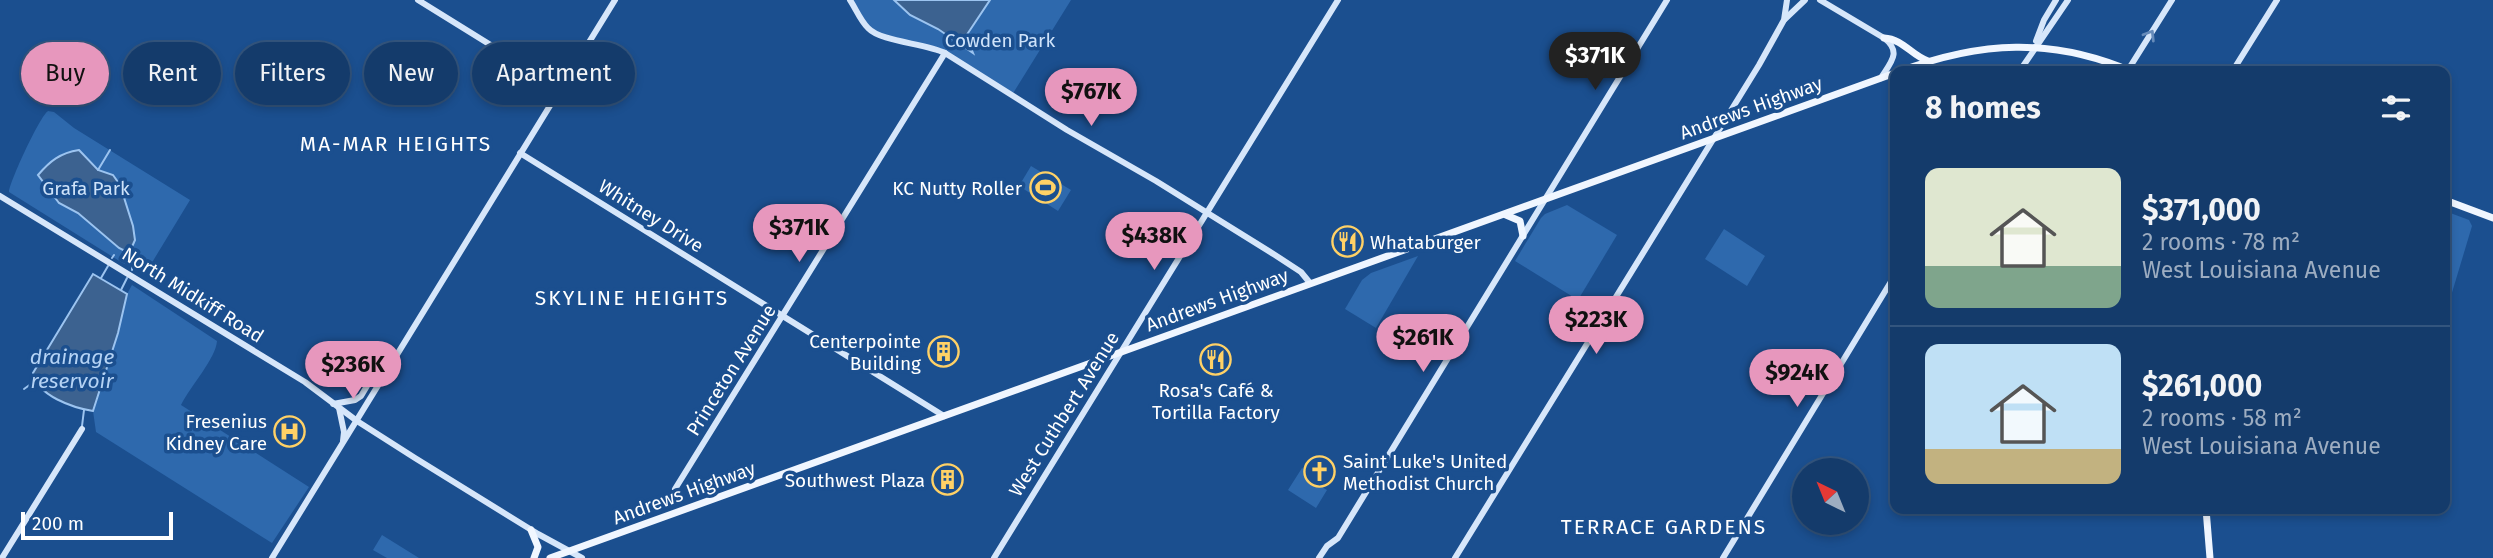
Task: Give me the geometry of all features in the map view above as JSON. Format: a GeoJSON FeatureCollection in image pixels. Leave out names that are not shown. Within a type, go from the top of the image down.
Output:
{"type":"FeatureCollection","features":[{"type":"Feature","properties":{"kind":"main road"},"geometry":{"type":"LineString","coordinates":[[1884,38],[1895,38],[1917,57],[1929,61]]}},
{"type":"Feature","properties":{"kind":"main road","name":"Andrews Highway"},"geometry":{"type":"LineString","coordinates":[[1914,66],[1985,49],[2035,46],[2079,52],[2117,66]]}},
{"type":"Feature","properties":{"kind":"main road","name":"Andrews Highway"},"geometry":{"type":"LineString","coordinates":[[550,558],[1890,75]]}},
{"type":"Feature","properties":{"kind":"main road"},"geometry":{"type":"LineString","coordinates":[[2450,202],[2493,218]]}},
{"type":"Feature","properties":{"kind":"main road"},"geometry":{"type":"LineString","coordinates":[[1505,214],[1520,221],[1523,236]]}},
{"type":"Feature","properties":{"kind":"main road"},"geometry":{"type":"LineString","coordinates":[[2206,514],[2210,558]]}},
{"type":"Feature","properties":{"kind":"main road"},"geometry":{"type":"LineString","coordinates":[[531,530],[538,547],[534,558]]}},
{"type":"Feature","properties":{"kind":"street"},"geometry":{"type":"LineString","coordinates":[[418,0],[486,42]]}},
{"type":"Feature","properties":{"kind":"street"},"geometry":{"type":"LineString","coordinates":[[589,42],[615,0]]}},
{"type":"Feature","properties":{"kind":"street"},"geometry":{"type":"LineString","coordinates":[[850,0],[873,33],[946,53],[1067,130],[1293,266],[1310,283]]}},
{"type":"Feature","properties":{"kind":"street","name":"West Cuthbert Avenue"},"geometry":{"type":"LineString","coordinates":[[993,558],[1338,0]]}},
{"type":"Feature","properties":{"kind":"street"},"geometry":{"type":"LineString","coordinates":[[1319,558],[1325,548],[1338,538],[1667,0]]}},
{"type":"Feature","properties":{"kind":"street"},"geometry":{"type":"LineString","coordinates":[[1784,20],[1787,0]]}},
{"type":"Feature","properties":{"kind":"street"},"geometry":{"type":"LineString","coordinates":[[1455,558],[1784,20],[1805,0]]}},
{"type":"Feature","properties":{"kind":"street"},"geometry":{"type":"LineString","coordinates":[[1815,0],[1822,1],[1893,46],[1895,52],[1881,78]]}},
{"type":"Feature","properties":{"kind":"street"},"geometry":{"type":"LineString","coordinates":[[2035,46],[2044,20],[2056,0]]}},
{"type":"Feature","properties":{"kind":"street"},"geometry":{"type":"LineString","coordinates":[[2023,66],[2068,0]]}},
{"type":"Feature","properties":{"kind":"street"},"geometry":{"type":"LineString","coordinates":[[2134,66],[2172,0]]}},
{"type":"Feature","properties":{"kind":"street"},"geometry":{"type":"LineString","coordinates":[[2236,66],[2277,0]]}},
{"type":"Feature","properties":{"kind":"street","name":"Princeton Avenue"},"geometry":{"type":"LineString","coordinates":[[675,489],[946,53]]}},
{"type":"Feature","properties":{"kind":"street"},"geometry":{"type":"LineString","coordinates":[[272,558],[550,105]]}},
{"type":"Feature","properties":{"kind":"street","name":"Whitney Drive"},"geometry":{"type":"LineString","coordinates":[[520,153],[944,416]]}},
{"type":"Feature","properties":{"kind":"street","name":"North Midkiff Road"},"geometry":{"type":"LineString","coordinates":[[0,195],[304,382],[357,421],[531,530],[582,558]]}},
{"type":"Feature","properties":{"kind":"street"},"geometry":{"type":"LineString","coordinates":[[1723,558],[1890,283]]}},
{"type":"Feature","properties":{"kind":"street"},"geometry":{"type":"LineString","coordinates":[[342,445],[344,432],[336,406],[361,396],[376,371],[398,353]]}},
{"type":"Feature","properties":{"kind":"street"},"geometry":{"type":"LineString","coordinates":[[2,558],[82,429]]}},
{"type":"Feature","properties":{"kind":"green space","name":"Cowden Park"},"geometry":{"type":"Polygon","coordinates":[[[851,0],[1071,0],[1012,95],[952,57],[873,32],[851,0]]]}},
{"type":"Feature","properties":{"kind":"green space","name":"Grafa Park"},"geometry":{"type":"Polygon","coordinates":[[[48,111],[54,112],[74,128],[190,200],[145,274],[121,262],[9,192],[26,149],[48,111]]]}},
{"type":"Feature","properties":{"kind":"green space","name":"KC Nutty Roller"},"geometry":{"type":"Polygon","coordinates":[[[1031,166],[1071,190],[1058,211],[1019,186],[1031,166]]]}},
{"type":"Feature","properties":{"kind":"green space"},"geometry":{"type":"Polygon","coordinates":[[[1567,205],[1617,235],[1578,300],[1515,261],[1541,218],[1567,205]]]}},
{"type":"Feature","properties":{"kind":"green space"},"geometry":{"type":"Polygon","coordinates":[[[2450,213],[2469,220],[2472,226],[2451,296],[2450,213]]]}},
{"type":"Feature","properties":{"kind":"green space"},"geometry":{"type":"Polygon","coordinates":[[[1724,229],[1765,256],[1747,286],[1705,259],[1724,229]]]}},
{"type":"Feature","properties":{"kind":"green space"},"geometry":{"type":"Polygon","coordinates":[[[1418,256],[1376,328],[1345,309],[1362,280],[1371,273],[1418,256]]]}},
{"type":"Feature","properties":{"kind":"green space"},"geometry":{"type":"Polygon","coordinates":[[[132,285],[217,341],[208,364],[181,405],[309,487],[272,543],[96,432],[93,411],[127,294],[132,285]]]}},
{"type":"Feature","properties":{"kind":"green space"},"geometry":{"type":"Polygon","coordinates":[[[1302,468],[1323,481],[1320,486],[1327,490],[1316,508],[1288,490],[1302,468]]]}},
{"type":"Feature","properties":{"kind":"green space"},"geometry":{"type":"Polygon","coordinates":[[[382,535],[419,558],[387,558],[373,550],[382,535]]]}},
{"type":"Feature","properties":{"kind":"water"},"geometry":{"type":"Polygon","coordinates":[[[894,0],[990,0],[966,36],[973,53],[938,29],[910,15],[894,0]]]}},
{"type":"Feature","properties":{"kind":"water"},"geometry":{"type":"Polygon","coordinates":[[[79,150],[98,170],[113,175],[120,185],[133,226],[135,240],[131,249],[119,248],[78,213],[59,203],[38,175],[56,158],[79,150]]]}},
{"type":"Feature","properties":{"kind":"water","name":"drainage reservoir"},"geometry":{"type":"Polygon","coordinates":[[[93,274],[127,294],[118,333],[93,411],[57,400],[41,388],[33,373],[93,274]]]}},
{"type":"Feature","properties":{"kind":"waterway"},"geometry":{"type":"LineString","coordinates":[[98,170],[110,150]]}},
{"type":"Feature","properties":{"kind":"waterway"},"geometry":{"type":"LineString","coordinates":[[132,258],[132,270]]}},
{"type":"Feature","properties":{"kind":"waterway"},"geometry":{"type":"LineString","coordinates":[[101,278],[108,266]]}},
{"type":"Feature","properties":{"kind":"waterway"},"geometry":{"type":"LineString","coordinates":[[121,290],[127,278]]}},
{"type":"Feature","properties":{"kind":"waterway"},"geometry":{"type":"LineString","coordinates":[[24,389],[35,381]]}},
{"type":"Feature","properties":{"kind":"waterway"},"geometry":{"type":"LineString","coordinates":[[82,426],[84,410]]}},
{"type":"Feature","properties":{"kind":"place","name":"KC Nutty Roller"},"geometry":{"type":"Point","coordinates":[1045,188]}},
{"type":"Feature","properties":{"kind":"place","name":"Whataburger"},"geometry":{"type":"Point","coordinates":[1347,242]}},
{"type":"Feature","properties":{"kind":"place","name":"Centerpointe Building"},"geometry":{"type":"Point","coordinates":[944,352]}},
{"type":"Feature","properties":{"kind":"place","name":"Rosa's Café & Tortilla Factory"},"geometry":{"type":"Point","coordinates":[1216,359]}},
{"type":"Feature","properties":{"kind":"place","name":"Fresenius Kidney Care"},"geometry":{"type":"Point","coordinates":[290,432]}},
{"type":"Feature","properties":{"kind":"place","name":"Saint Luke's United Methodist Church"},"geometry":{"type":"Point","coordinates":[1320,472]}},
{"type":"Feature","properties":{"kind":"place","name":"Southwest Plaza"},"geometry":{"type":"Point","coordinates":[948,480]}},
{"type":"Feature","properties":{"kind":"district","name":"MA-MAR HEIGHTS"},"geometry":{"type":"Point","coordinates":[396,144]}},
{"type":"Feature","properties":{"kind":"district","name":"SKYLINE HEIGHTS"},"geometry":{"type":"Point","coordinates":[632,298]}},
{"type":"Feature","properties":{"kind":"district","name":"TERRACE GARDENS"},"geometry":{"type":"Point","coordinates":[1664,527]}}]}
